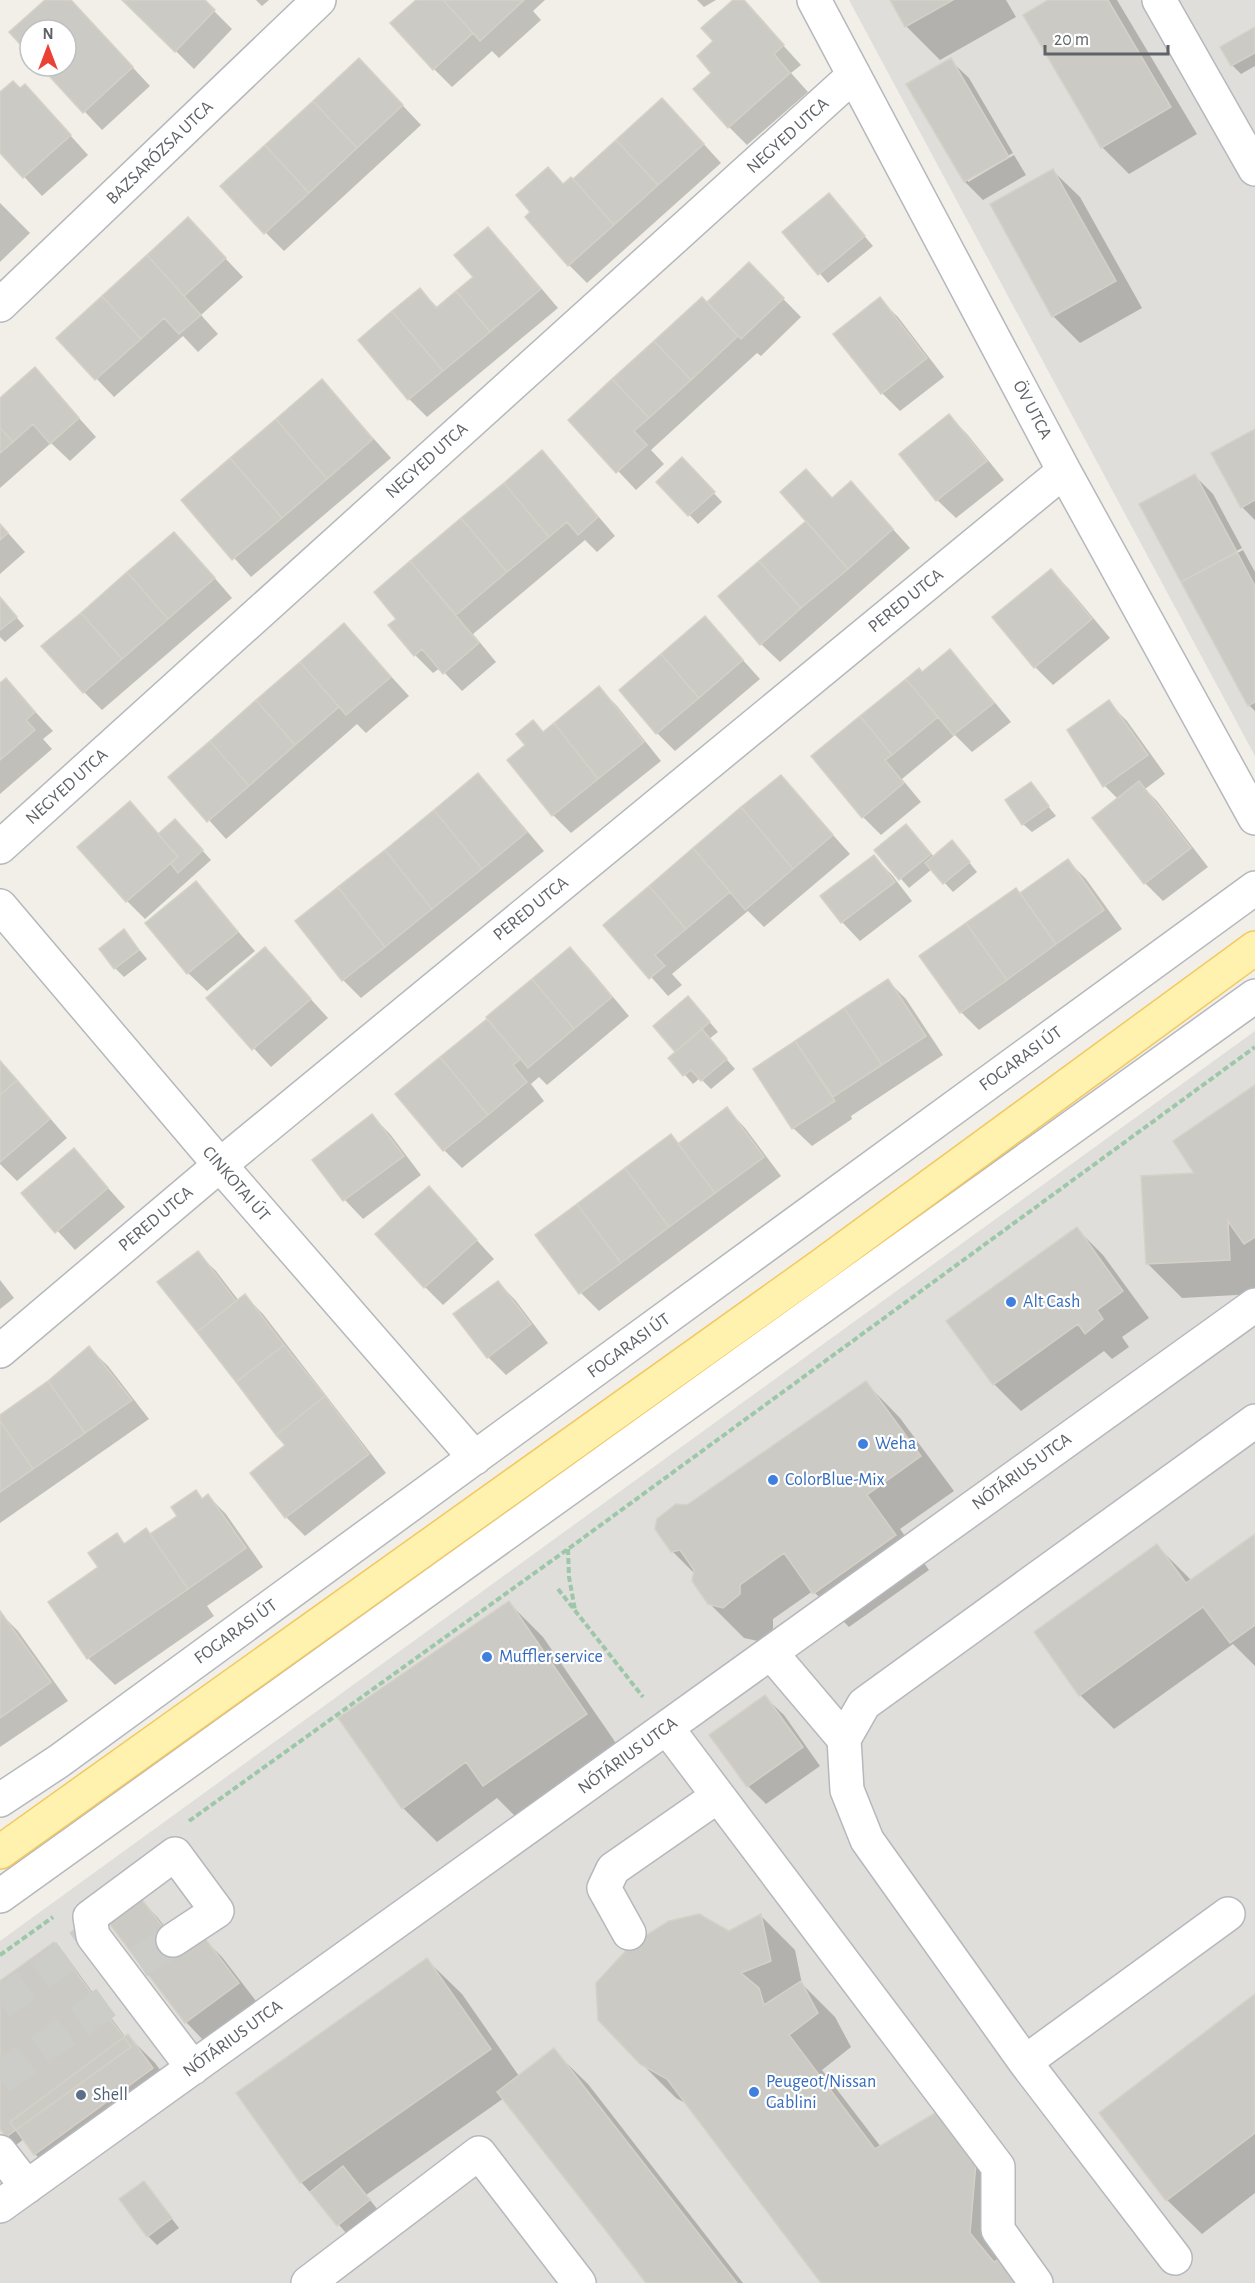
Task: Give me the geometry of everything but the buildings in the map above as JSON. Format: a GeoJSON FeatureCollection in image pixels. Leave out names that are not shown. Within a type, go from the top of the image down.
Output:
{"type":"FeatureCollection","features":[{"type":"Feature","properties":{"kind":"main road"},"geometry":{"type":"LineString","coordinates":[[0,1852],[821,1266],[1255,948]]}},
{"type":"Feature","properties":{"kind":"street","name":"BAZSARÓZSA UTCA"},"geometry":{"type":"LineString","coordinates":[[0,305],[319,0]]}},
{"type":"Feature","properties":{"kind":"street","name":"ÖV UTCA"},"geometry":{"type":"LineString","coordinates":[[814,0],[1064,471],[1255,818]]}},
{"type":"Feature","properties":{"kind":"street"},"geometry":{"type":"LineString","coordinates":[[1159,0],[1255,170]]}},
{"type":"Feature","properties":{"kind":"street","name":"NEGYED UTCA"},"geometry":{"type":"LineString","coordinates":[[0,847],[854,75]]}},
{"type":"Feature","properties":{"kind":"street","name":"PERED UTCA"},"geometry":{"type":"LineString","coordinates":[[0,1351],[220,1165],[1064,471]]}},
{"type":"Feature","properties":{"kind":"street","name":"FOGARASI ÚT"},"geometry":{"type":"LineString","coordinates":[[0,1800],[59,1761],[1255,888]]}},
{"type":"Feature","properties":{"kind":"street","name":"CINKOTAI ÚT"},"geometry":{"type":"LineString","coordinates":[[0,906],[220,1165],[475,1458]]}},
{"type":"Feature","properties":{"kind":"street"},"geometry":{"type":"LineString","coordinates":[[0,1896],[1255,996]]}},
{"type":"Feature","properties":{"kind":"street","name":"NÓTÁRIUS UTCA"},"geometry":{"type":"LineString","coordinates":[[0,2206],[1255,1305]]}},
{"type":"Feature","properties":{"kind":"street"},"geometry":{"type":"LineString","coordinates":[[843,1738],[864,1704],[1255,1421]]}},
{"type":"Feature","properties":{"kind":"street"},"geometry":{"type":"LineString","coordinates":[[771,1653],[843,1738],[847,1790],[867,1840],[1025,2062],[1175,2258]]}},
{"type":"Feature","properties":{"kind":"street"},"geometry":{"type":"LineString","coordinates":[[667,1728],[998,2167],[998,2230],[1036,2283]]}},
{"type":"Feature","properties":{"kind":"street"},"geometry":{"type":"LineString","coordinates":[[629,1934],[604,1888],[613,1869],[718,1796]]}},
{"type":"Feature","properties":{"kind":"street"},"geometry":{"type":"LineString","coordinates":[[173,1940],[217,1911],[175,1854],[90,1917],[93,1936],[131,1969],[193,2068]]}},
{"type":"Feature","properties":{"kind":"street"},"geometry":{"type":"LineString","coordinates":[[1025,2062],[1228,1914]]}},
{"type":"Feature","properties":{"kind":"street"},"geometry":{"type":"LineString","coordinates":[[0,2152],[27,2187]]}},
{"type":"Feature","properties":{"kind":"street"},"geometry":{"type":"LineString","coordinates":[[308,2283],[479,2153],[579,2283]]}},
{"type":"Feature","properties":{"kind":"path"},"geometry":{"type":"LineString","coordinates":[[183,1825],[568,1549],[1255,1047]]}},
{"type":"Feature","properties":{"kind":"path"},"geometry":{"type":"LineString","coordinates":[[568,1549],[569,1577],[575,1611]]}},
{"type":"Feature","properties":{"kind":"path"},"geometry":{"type":"LineString","coordinates":[[558,1589],[667,1728]]}},
{"type":"Feature","properties":{"kind":"path"},"geometry":{"type":"LineString","coordinates":[[0,1955],[58,1914]]}},
{"type":"Feature","properties":{"kind":"shaded area"},"geometry":{"type":"Polygon","coordinates":[[[849,0],[1255,0],[1255,756],[849,0]]]}},
{"type":"Feature","properties":{"kind":"shaded area"},"geometry":{"type":"Polygon","coordinates":[[[1255,1031],[1255,2283],[0,2283],[0,1941],[1255,1031]]]}},
{"type":"Feature","properties":{"kind":"tunnel"},"geometry":{"type":"LineString","coordinates":[[0,2004],[93,1936]]}},
{"type":"Feature","properties":{"kind":"tunnel"},"geometry":{"type":"LineString","coordinates":[[138,1962],[173,1940]]}},
{"type":"Feature","properties":{"kind":"tunnel"},"geometry":{"type":"LineString","coordinates":[[0,2079],[131,1984]]}},
{"type":"Feature","properties":{"kind":"place","name":"Alt Cash"},"geometry":{"type":"Point","coordinates":[1011,1302]}},
{"type":"Feature","properties":{"kind":"place","name":"Weha"},"geometry":{"type":"Point","coordinates":[863,1444]}},
{"type":"Feature","properties":{"kind":"place","name":"ColorBlue-Mix"},"geometry":{"type":"Point","coordinates":[773,1480]}},
{"type":"Feature","properties":{"kind":"place","name":"Muffler service"},"geometry":{"type":"Point","coordinates":[487,1657]}},
{"type":"Feature","properties":{"kind":"place","name":"Peugeot/Nissan Gablini"},"geometry":{"type":"Point","coordinates":[754,2092]}},
{"type":"Feature","properties":{"kind":"place","name":"Shell"},"geometry":{"type":"Point","coordinates":[81,2095]}}]}
